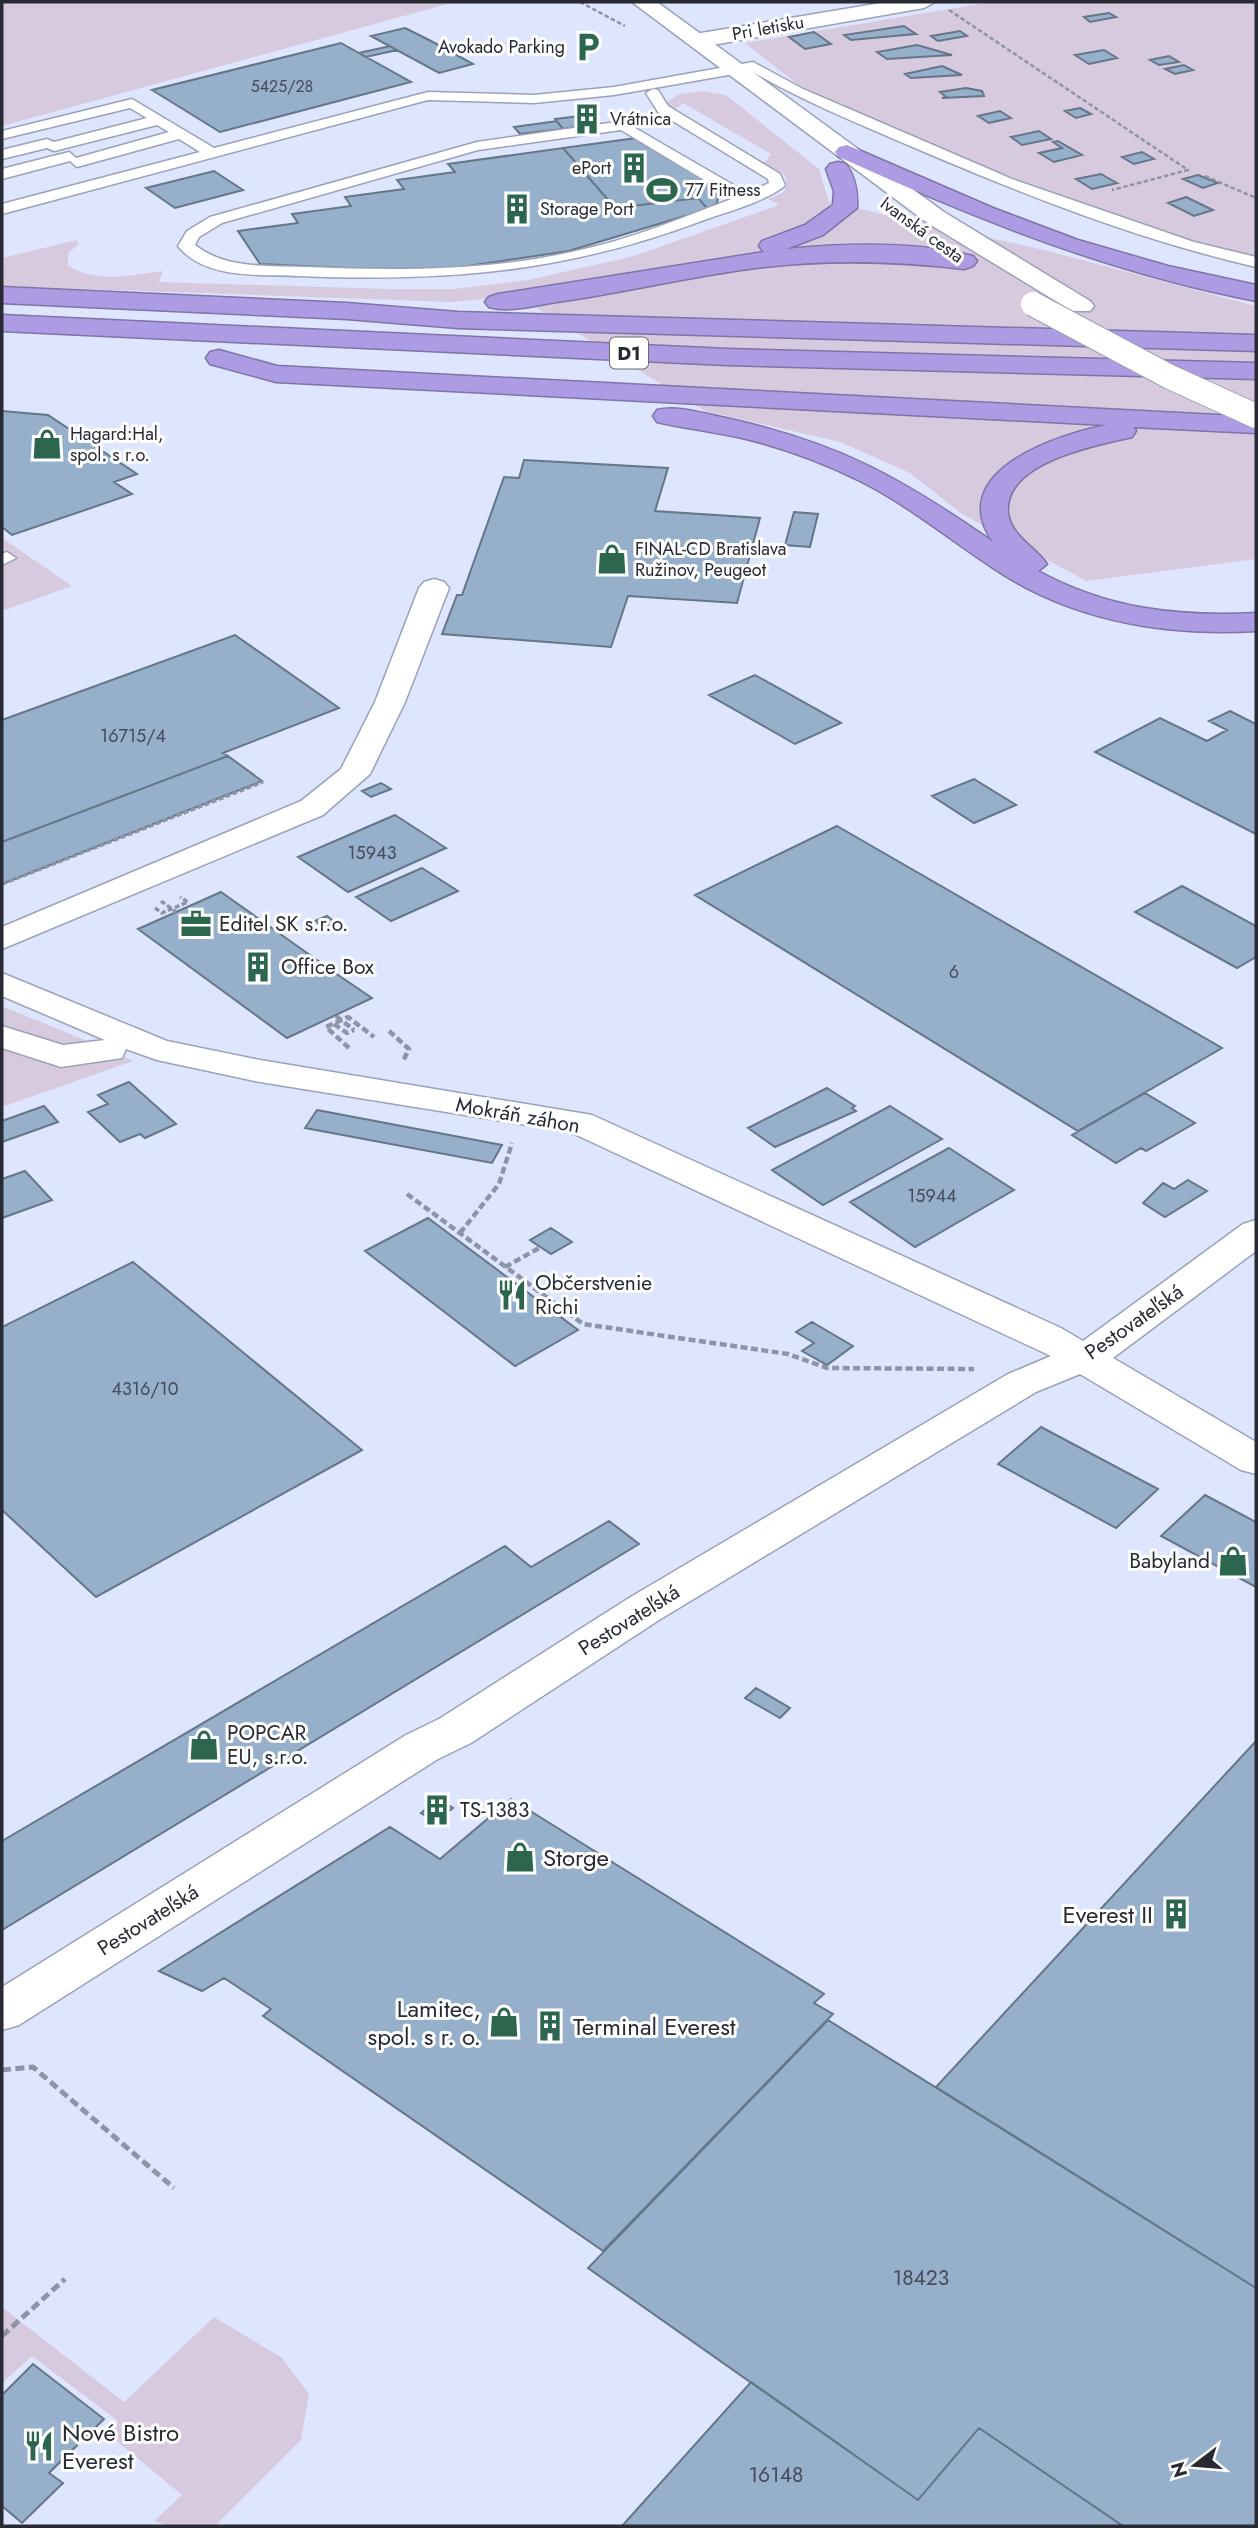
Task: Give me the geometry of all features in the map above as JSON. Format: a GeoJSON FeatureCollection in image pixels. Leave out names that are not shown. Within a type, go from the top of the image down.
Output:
{"type":"FeatureCollection","features":[{"type":"Feature","properties":{"kind":"highway"},"geometry":{"type":"LineString","coordinates":[[713,266],[814,230],[833,219],[845,208],[842,161],[1070,245],[1156,270],[1256,293]]}},
{"type":"Feature","properties":{"kind":"highway"},"geometry":{"type":"LineString","coordinates":[[348,311],[452,306],[538,298],[713,266],[852,252],[964,261]]}},
{"type":"Feature","properties":{"kind":"highway"},"geometry":{"type":"LineString","coordinates":[[2,295],[348,311],[472,321],[1256,343]]}},
{"type":"Feature","properties":{"kind":"highway","name":"D1"},"geometry":{"type":"LineString","coordinates":[[2,323],[727,357],[1256,371]]}},
{"type":"Feature","properties":{"kind":"highway","name":"D1"},"geometry":{"type":"LineString","coordinates":[[2,346],[219,358],[837,382],[1256,393]]}},
{"type":"Feature","properties":{"kind":"highway"},"geometry":{"type":"LineString","coordinates":[[219,358],[276,374],[1256,425]]}},
{"type":"Feature","properties":{"kind":"highway"},"geometry":{"type":"LineString","coordinates":[[401,382],[637,411],[735,428],[791,443],[877,478],[1094,606],[1138,617],[1205,624],[1256,622]]}},
{"type":"Feature","properties":{"kind":"highway"},"geometry":{"type":"LineString","coordinates":[[1256,425],[1111,432],[1052,448],[1018,467],[1004,481],[995,500],[994,512],[1000,531],[1026,560],[1054,584],[1154,608],[1205,612],[1256,611]]}},
{"type":"Feature","properties":{"kind":"street","name":"Ivanská cesta"},"geometry":{"type":"LineString","coordinates":[[643,2],[735,70],[964,261],[1033,304],[1170,377],[1256,416]]}},
{"type":"Feature","properties":{"kind":"street","name":"Pri letisku"},"geometry":{"type":"LineString","coordinates":[[695,40],[924,2]]}},
{"type":"Feature","properties":{"kind":"street","name":"Ivanská cesta"},"geometry":{"type":"LineString","coordinates":[[618,4],[712,75],[842,161],[1029,276],[1081,306],[1256,393]]}},
{"type":"Feature","properties":{"kind":"street"},"geometry":{"type":"LineString","coordinates":[[964,261],[1029,276]]}},
{"type":"Feature","properties":{"kind":"street"},"geometry":{"type":"LineString","coordinates":[[2,939],[312,808],[354,774],[390,702],[434,588]]}},
{"type":"Feature","properties":{"kind":"street","name":"Mokráň záhon"},"geometry":{"type":"LineString","coordinates":[[2,983],[146,1045],[260,1071],[579,1123],[724,1187],[1086,1357],[1256,1460]]}},
{"type":"Feature","properties":{"kind":"street"},"geometry":{"type":"LineString","coordinates":[[2,1037],[61,1056],[109,1050]]}},
{"type":"Feature","properties":{"kind":"street","name":"Pestovateľská"},"geometry":{"type":"LineString","coordinates":[[2,2011],[422,1747],[454,1731],[644,1609],[1022,1383],[1086,1357],[1119,1336],[1256,1232]]}},
{"type":"Feature","properties":{"kind":"lane"},"geometry":{"type":"LineString","coordinates":[[2,209],[428,96],[534,99],[653,90],[753,66],[798,92],[1007,181],[1188,245],[1256,262]]}},
{"type":"Feature","properties":{"kind":"lane"},"geometry":{"type":"LineString","coordinates":[[623,125],[622,113],[629,105],[653,90]]}},
{"type":"Feature","properties":{"kind":"lane"},"geometry":{"type":"LineString","coordinates":[[653,90],[663,109],[775,177],[777,185],[746,199],[652,235],[592,252],[518,267],[466,273],[355,274],[225,267],[200,260],[186,246],[193,234],[216,220],[477,146],[623,125],[746,199]]}},
{"type":"Feature","properties":{"kind":"lane"},"geometry":{"type":"LineString","coordinates":[[2,135],[132,103],[212,153]]}},
{"type":"Feature","properties":{"kind":"lane"},"geometry":{"type":"LineString","coordinates":[[2,155],[158,120]]}},
{"type":"Feature","properties":{"kind":"lane"},"geometry":{"type":"LineString","coordinates":[[25,129],[106,181]]}},
{"type":"Feature","properties":{"kind":"lane"},"geometry":{"type":"LineString","coordinates":[[2,174],[78,163],[179,134]]}},
{"type":"Feature","properties":{"kind":"lane"},"geometry":{"type":"LineString","coordinates":[[39,182],[78,163]]}},
{"type":"Feature","properties":{"kind":"lane"},"geometry":{"type":"LineString","coordinates":[[109,1050],[146,1045]]}},
{"type":"Feature","properties":{"kind":"path"},"geometry":{"type":"LineString","coordinates":[[580,2],[632,30]]}},
{"type":"Feature","properties":{"kind":"path"},"geometry":{"type":"LineString","coordinates":[[947,9],[1188,170],[1068,203]]}},
{"type":"Feature","properties":{"kind":"path"},"geometry":{"type":"LineString","coordinates":[[1205,176],[1256,198]]}},
{"type":"Feature","properties":{"kind":"path"},"geometry":{"type":"LineString","coordinates":[[2,884],[263,782]]}},
{"type":"Feature","properties":{"kind":"path"},"geometry":{"type":"LineString","coordinates":[[161,901],[176,912]]}},
{"type":"Feature","properties":{"kind":"path"},"geometry":{"type":"LineString","coordinates":[[334,1024],[347,1033],[354,1030],[336,1016]]}},
{"type":"Feature","properties":{"kind":"path"},"geometry":{"type":"LineString","coordinates":[[349,1048],[326,1027],[348,1017],[374,1037]]}},
{"type":"Feature","properties":{"kind":"path"},"geometry":{"type":"LineString","coordinates":[[388,1031],[410,1049],[401,1065]]}},
{"type":"Feature","properties":{"kind":"path"},"geometry":{"type":"LineString","coordinates":[[460,1233],[499,1184],[517,1127],[528,1116]]}},
{"type":"Feature","properties":{"kind":"path"},"geometry":{"type":"LineString","coordinates":[[407,1194],[583,1324],[788,1354],[827,1368],[980,1369]]}},
{"type":"Feature","properties":{"kind":"path"},"geometry":{"type":"LineString","coordinates":[[505,1267],[541,1247]]}},
{"type":"Feature","properties":{"kind":"path"},"geometry":{"type":"LineString","coordinates":[[2,2070],[33,2067],[174,2188]]}},
{"type":"Feature","properties":{"kind":"path"},"geometry":{"type":"LineString","coordinates":[[2,2336],[65,2279]]}},
{"type":"Feature","properties":{"kind":"shaded area"},"geometry":{"type":"Polygon","coordinates":[[[2,2],[455,2],[2,126],[2,2]]]}},
{"type":"Feature","properties":{"kind":"shaded area"},"geometry":{"type":"Polygon","coordinates":[[[991,2],[1256,2],[1256,260],[1216,249],[970,162],[797,84],[745,43],[991,2]]]}},
{"type":"Feature","properties":{"kind":"shaded area"},"geometry":{"type":"Polygon","coordinates":[[[703,91],[726,95],[819,169],[829,202],[1048,251],[1256,306],[1256,559],[1086,581],[962,514],[910,473],[840,442],[705,411],[517,296],[451,302],[2,286],[2,258],[77,240],[79,244],[68,253],[68,266],[80,272],[103,277],[163,271],[159,282],[392,289],[454,289],[528,280],[634,256],[779,205],[768,199],[783,193],[787,185],[785,175],[764,163],[771,154],[683,103],[672,112],[667,102],[679,94],[703,91]]]}},
{"type":"Feature","properties":{"kind":"shaded area"},"geometry":{"type":"Polygon","coordinates":[[[2,538],[72,586],[2,611],[2,538]]]}},
{"type":"Feature","properties":{"kind":"shaded area"},"geometry":{"type":"Polygon","coordinates":[[[2,1006],[123,1056],[133,1061],[2,1107],[2,1006]]]}},
{"type":"Feature","properties":{"kind":"shaded area"},"geometry":{"type":"Polygon","coordinates":[[[2,2307],[124,2402],[214,2317],[282,2358],[309,2394],[301,2440],[215,2526],[170,2526],[154,2521],[182,2495],[107,2433],[118,2421],[32,2356],[2,2383],[2,2307]]]}},
{"type":"Feature","properties":{"kind":"building"},"geometry":{"type":"Polygon","coordinates":[[[1109,13],[1116,17],[1090,22],[1084,17],[1109,13]]]}},
{"type":"Feature","properties":{"kind":"building"},"geometry":{"type":"Polygon","coordinates":[[[904,26],[916,34],[851,40],[844,35],[904,26]]]}},
{"type":"Feature","properties":{"kind":"building"},"geometry":{"type":"Polygon","coordinates":[[[405,28],[473,64],[439,73],[371,36],[405,28]]]}},
{"type":"Feature","properties":{"kind":"building"},"geometry":{"type":"Polygon","coordinates":[[[960,31],[967,36],[938,41],[931,36],[960,31]]]}},
{"type":"Feature","properties":{"kind":"building"},"geometry":{"type":"Polygon","coordinates":[[[814,32],[831,44],[805,49],[789,37],[814,32]]]}},
{"type":"Feature","properties":{"kind":"building"},"geometry":{"type":"Polygon","coordinates":[[[341,43],[411,82],[220,132],[152,90],[341,43]]]}},
{"type":"Feature","properties":{"kind":"building"},"geometry":{"type":"Polygon","coordinates":[[[917,45],[952,55],[887,59],[877,52],[917,45]]]}},
{"type":"Feature","properties":{"kind":"building"},"geometry":{"type":"Polygon","coordinates":[[[390,46],[397,50],[366,57],[359,53],[390,46]]]}},
{"type":"Feature","properties":{"kind":"building"},"geometry":{"type":"Polygon","coordinates":[[[1104,50],[1117,58],[1089,64],[1075,55],[1104,50]]]}},
{"type":"Feature","properties":{"kind":"building"},"geometry":{"type":"Polygon","coordinates":[[[1169,56],[1179,62],[1159,65],[1150,60],[1169,56]]]}},
{"type":"Feature","properties":{"kind":"building"},"geometry":{"type":"Polygon","coordinates":[[[1184,65],[1193,70],[1175,74],[1165,69],[1184,65]]]}},
{"type":"Feature","properties":{"kind":"building"},"geometry":{"type":"Polygon","coordinates":[[[942,66],[962,75],[911,78],[905,74],[942,66]]]}},
{"type":"Feature","properties":{"kind":"building"},"geometry":{"type":"Polygon","coordinates":[[[966,88],[982,91],[984,96],[942,98],[946,97],[940,92],[966,88]]]}},
{"type":"Feature","properties":{"kind":"building"},"geometry":{"type":"Polygon","coordinates":[[[1080,108],[1091,114],[1076,118],[1065,111],[1080,108]]]}},
{"type":"Feature","properties":{"kind":"building"},"geometry":{"type":"Polygon","coordinates":[[[1000,111],[1011,118],[989,123],[978,116],[1000,111]]]}},
{"type":"Feature","properties":{"kind":"building"},"geometry":{"type":"Polygon","coordinates":[[[579,116],[587,125],[563,129],[555,119],[579,116]]]}},
{"type":"Feature","properties":{"kind":"building"},"geometry":{"type":"Polygon","coordinates":[[[557,121],[563,129],[520,134],[514,127],[557,121]]]}},
{"type":"Feature","properties":{"kind":"building"},"geometry":{"type":"Polygon","coordinates":[[[1039,131],[1051,139],[1022,145],[1011,137],[1039,131]]]}},
{"type":"Feature","properties":{"kind":"building","name":"ePort"},"geometry":{"type":"Polygon","coordinates":[[[636,138],[716,187],[719,194],[717,203],[708,209],[698,198],[615,208],[563,148],[636,138]]]}},
{"type":"Feature","properties":{"kind":"building"},"geometry":{"type":"Polygon","coordinates":[[[1058,141],[1082,155],[1054,162],[1039,153],[1062,148],[1053,142],[1058,141]]]}},
{"type":"Feature","properties":{"kind":"building","name":"Storage Port"},"geometry":{"type":"Polygon","coordinates":[[[563,148],[615,208],[698,198],[708,209],[569,251],[454,268],[368,269],[260,264],[238,231],[298,223],[292,214],[351,206],[345,197],[404,189],[397,180],[455,172],[448,164],[563,148]]]}},
{"type":"Feature","properties":{"kind":"building"},"geometry":{"type":"Polygon","coordinates":[[[1142,152],[1154,159],[1134,164],[1122,157],[1142,152]]]}},
{"type":"Feature","properties":{"kind":"building"},"geometry":{"type":"Polygon","coordinates":[[[214,171],[243,190],[175,208],[146,188],[214,171]]]}},
{"type":"Feature","properties":{"kind":"building"},"geometry":{"type":"Polygon","coordinates":[[[1101,174],[1117,183],[1092,189],[1076,179],[1101,174]]]}},
{"type":"Feature","properties":{"kind":"building"},"geometry":{"type":"Polygon","coordinates":[[[1198,175],[1218,183],[1203,188],[1183,179],[1198,175]]]}},
{"type":"Feature","properties":{"kind":"building"},"geometry":{"type":"Polygon","coordinates":[[[1186,197],[1213,210],[1194,216],[1168,203],[1186,197]]]}},
{"type":"Feature","properties":{"kind":"building","name":"Hagard:Hal, spol. s r.o."},"geometry":{"type":"Polygon","coordinates":[[[2,411],[48,415],[137,474],[114,482],[132,494],[12,535],[2,527],[2,411]]]}},
{"type":"Feature","properties":{"kind":"building","name":"FINAL-CD Bratislava Ružinov, Peugeot"},"geometry":{"type":"Polygon","coordinates":[[[524,460],[668,468],[655,511],[760,518],[737,603],[628,596],[611,647],[442,634],[457,595],[462,595],[504,477],[519,478],[524,460]]]}},
{"type":"Feature","properties":{"kind":"building"},"geometry":{"type":"Polygon","coordinates":[[[794,512],[818,514],[810,547],[785,545],[794,512]]]}},
{"type":"Feature","properties":{"kind":"building"},"geometry":{"type":"Polygon","coordinates":[[[235,635],[339,708],[223,753],[228,756],[2,842],[2,720],[235,635]]]}},
{"type":"Feature","properties":{"kind":"building"},"geometry":{"type":"Polygon","coordinates":[[[755,675],[841,723],[795,744],[709,695],[755,675]]]}},
{"type":"Feature","properties":{"kind":"building"},"geometry":{"type":"Polygon","coordinates":[[[1230,711],[1256,724],[1256,834],[1095,752],[1160,718],[1207,741],[1227,730],[1209,721],[1230,711]]]}},
{"type":"Feature","properties":{"kind":"building"},"geometry":{"type":"Polygon","coordinates":[[[228,756],[262,781],[2,884],[2,842],[228,756]]]}},
{"type":"Feature","properties":{"kind":"building"},"geometry":{"type":"Polygon","coordinates":[[[974,779],[1016,805],[974,823],[932,796],[974,779]]]}},
{"type":"Feature","properties":{"kind":"building"},"geometry":{"type":"Polygon","coordinates":[[[381,783],[391,789],[371,797],[362,791],[381,783]]]}},
{"type":"Feature","properties":{"kind":"building"},"geometry":{"type":"Polygon","coordinates":[[[395,815],[446,848],[348,892],[298,857],[395,815]]]}},
{"type":"Feature","properties":{"kind":"building"},"geometry":{"type":"Polygon","coordinates":[[[837,826],[1222,1048],[1078,1131],[695,895],[837,826]]]}},
{"type":"Feature","properties":{"kind":"building"},"geometry":{"type":"Polygon","coordinates":[[[422,868],[458,891],[391,921],[356,897],[422,868]]]}},
{"type":"Feature","properties":{"kind":"building"},"geometry":{"type":"Polygon","coordinates":[[[1182,886],[1256,926],[1256,957],[1237,968],[1135,912],[1182,886]]]}},
{"type":"Feature","properties":{"kind":"building","name":"Office Box"},"geometry":{"type":"Polygon","coordinates":[[[221,892],[372,998],[287,1038],[138,929],[221,892]]]}},
{"type":"Feature","properties":{"kind":"building"},"geometry":{"type":"Polygon","coordinates":[[[327,916],[336,923],[325,928],[315,921],[327,916]]]}},
{"type":"Feature","properties":{"kind":"building"},"geometry":{"type":"Polygon","coordinates":[[[129,1082],[176,1124],[145,1138],[140,1134],[120,1142],[88,1112],[108,1104],[98,1095],[129,1082]]]}},
{"type":"Feature","properties":{"kind":"building"},"geometry":{"type":"Polygon","coordinates":[[[827,1088],[855,1106],[852,1108],[856,1111],[775,1147],[748,1128],[827,1088]]]}},
{"type":"Feature","properties":{"kind":"building"},"geometry":{"type":"Polygon","coordinates":[[[1145,1093],[1195,1123],[1146,1151],[1141,1148],[1116,1163],[1072,1135],[1145,1093]]]}},
{"type":"Feature","properties":{"kind":"building"},"geometry":{"type":"Polygon","coordinates":[[[44,1106],[58,1122],[2,1142],[2,1121],[44,1106]]]}},
{"type":"Feature","properties":{"kind":"building"},"geometry":{"type":"Polygon","coordinates":[[[890,1106],[942,1139],[823,1205],[772,1170],[890,1106]]]}},
{"type":"Feature","properties":{"kind":"building"},"geometry":{"type":"Polygon","coordinates":[[[317,1110],[502,1145],[492,1163],[305,1128],[317,1110]]]}},
{"type":"Feature","properties":{"kind":"building"},"geometry":{"type":"Polygon","coordinates":[[[949,1148],[1014,1190],[915,1247],[850,1202],[949,1148]]]}},
{"type":"Feature","properties":{"kind":"building"},"geometry":{"type":"Polygon","coordinates":[[[25,1171],[52,1200],[2,1218],[2,1179],[25,1171]]]}},
{"type":"Feature","properties":{"kind":"building"},"geometry":{"type":"Polygon","coordinates":[[[1188,1180],[1207,1191],[1165,1217],[1143,1203],[1163,1183],[1174,1189],[1188,1180]]]}},
{"type":"Feature","properties":{"kind":"building"},"geometry":{"type":"Polygon","coordinates":[[[428,1218],[578,1330],[515,1366],[365,1251],[428,1218]]]}},
{"type":"Feature","properties":{"kind":"building"},"geometry":{"type":"Polygon","coordinates":[[[551,1228],[572,1242],[551,1254],[530,1240],[551,1228]]]}},
{"type":"Feature","properties":{"kind":"building"},"geometry":{"type":"Polygon","coordinates":[[[133,1262],[362,1450],[96,1597],[2,1510],[2,1327],[133,1262]]]}},
{"type":"Feature","properties":{"kind":"building"},"geometry":{"type":"Polygon","coordinates":[[[812,1322],[853,1346],[827,1365],[802,1351],[814,1343],[796,1332],[812,1322]]]}},
{"type":"Feature","properties":{"kind":"building"},"geometry":{"type":"Polygon","coordinates":[[[1041,1427],[1158,1489],[1116,1528],[998,1464],[1041,1427]]]}},
{"type":"Feature","properties":{"kind":"building","name":"Babyland"},"geometry":{"type":"Polygon","coordinates":[[[1205,1495],[1256,1522],[1256,1587],[1161,1536],[1205,1495]]]}},
{"type":"Feature","properties":{"kind":"building"},"geometry":{"type":"Polygon","coordinates":[[[609,1521],[639,1544],[2,1930],[2,1841],[505,1546],[531,1567],[609,1521]]]}},
{"type":"Feature","properties":{"kind":"building"},"geometry":{"type":"Polygon","coordinates":[[[756,1688],[790,1708],[780,1718],[745,1698],[756,1688]]]}},
{"type":"Feature","properties":{"kind":"building","name":"Everest II"},"geometry":{"type":"Polygon","coordinates":[[[1256,1741],[1256,2288],[936,2087],[1256,1741]]]}},
{"type":"Feature","properties":{"kind":"building","name":"TS-1383"},"geometry":{"type":"Polygon","coordinates":[[[438,1799],[453,1808],[436,1822],[421,1813],[438,1799]]]}},
{"type":"Feature","properties":{"kind":"building","name":"Terminal Everest"},"geometry":{"type":"Polygon","coordinates":[[[511,1799],[824,1994],[814,2003],[833,2014],[603,2251],[263,2016],[271,2009],[224,1978],[202,1991],[159,1971],[390,1827],[440,1859],[511,1799]]]}},
{"type":"Feature","properties":{"kind":"building"},"geometry":{"type":"Polygon","coordinates":[[[828,2020],[1256,2288],[1256,2526],[1123,2526],[979,2428],[918,2500],[588,2268],[828,2020]]]}},
{"type":"Feature","properties":{"kind":"building","name":"Nové Bistro Everest"},"geometry":{"type":"Polygon","coordinates":[[[33,2364],[104,2419],[49,2473],[63,2483],[22,2523],[2,2506],[2,2395],[33,2364]]]}},
{"type":"Feature","properties":{"kind":"building"},"geometry":{"type":"Polygon","coordinates":[[[751,2382],[918,2500],[979,2428],[1123,2526],[622,2526],[751,2382]]]}},
{"type":"Feature","properties":{"kind":"place","name":"Avokado Parking"},"geometry":{"type":"Point","coordinates":[588,47]}},
{"type":"Feature","properties":{"kind":"place","name":"Vrátnica"},"geometry":{"type":"Point","coordinates":[587,119]}},
{"type":"Feature","properties":{"kind":"place","name":"ePort"},"geometry":{"type":"Point","coordinates":[634,168]}},
{"type":"Feature","properties":{"kind":"place","name":"77 Fitness"},"geometry":{"type":"Point","coordinates":[662,190]}},
{"type":"Feature","properties":{"kind":"place","name":"Storage Port"},"geometry":{"type":"Point","coordinates":[517,209]}},
{"type":"Feature","properties":{"kind":"place","name":"Hagard:Hal, spol. s r.o."},"geometry":{"type":"Point","coordinates":[47,444]}},
{"type":"Feature","properties":{"kind":"place","name":"FINAL-CD Bratislava Ružinov, Peugeot"},"geometry":{"type":"Point","coordinates":[612,559]}},
{"type":"Feature","properties":{"kind":"place","name":"Editel SK s.r.o."},"geometry":{"type":"Point","coordinates":[196,924]}},
{"type":"Feature","properties":{"kind":"place","name":"Office Box"},"geometry":{"type":"Point","coordinates":[258,967]}},
{"type":"Feature","properties":{"kind":"place","name":"Občerstvenie Richi"},"geometry":{"type":"Point","coordinates":[512,1295]}},
{"type":"Feature","properties":{"kind":"place","name":"Babyland"},"geometry":{"type":"Point","coordinates":[1233,1561]}},
{"type":"Feature","properties":{"kind":"place","name":"POPCAR EU, s.r.o."},"geometry":{"type":"Point","coordinates":[204,1745]}},
{"type":"Feature","properties":{"kind":"place","name":"TS-1383"},"geometry":{"type":"Point","coordinates":[437,1810]}},
{"type":"Feature","properties":{"kind":"place","name":"Storge"},"geometry":{"type":"Point","coordinates":[520,1857]}},
{"type":"Feature","properties":{"kind":"place","name":"Everest II"},"geometry":{"type":"Point","coordinates":[1176,1914]}},
{"type":"Feature","properties":{"kind":"place","name":"Lamitec, spol. s r. o."},"geometry":{"type":"Point","coordinates":[504,2022]}},
{"type":"Feature","properties":{"kind":"place","name":"Terminal Everest"},"geometry":{"type":"Point","coordinates":[550,2026]}},
{"type":"Feature","properties":{"kind":"place","name":"Nové Bistro Everest"},"geometry":{"type":"Point","coordinates":[39,2446]}}]}
